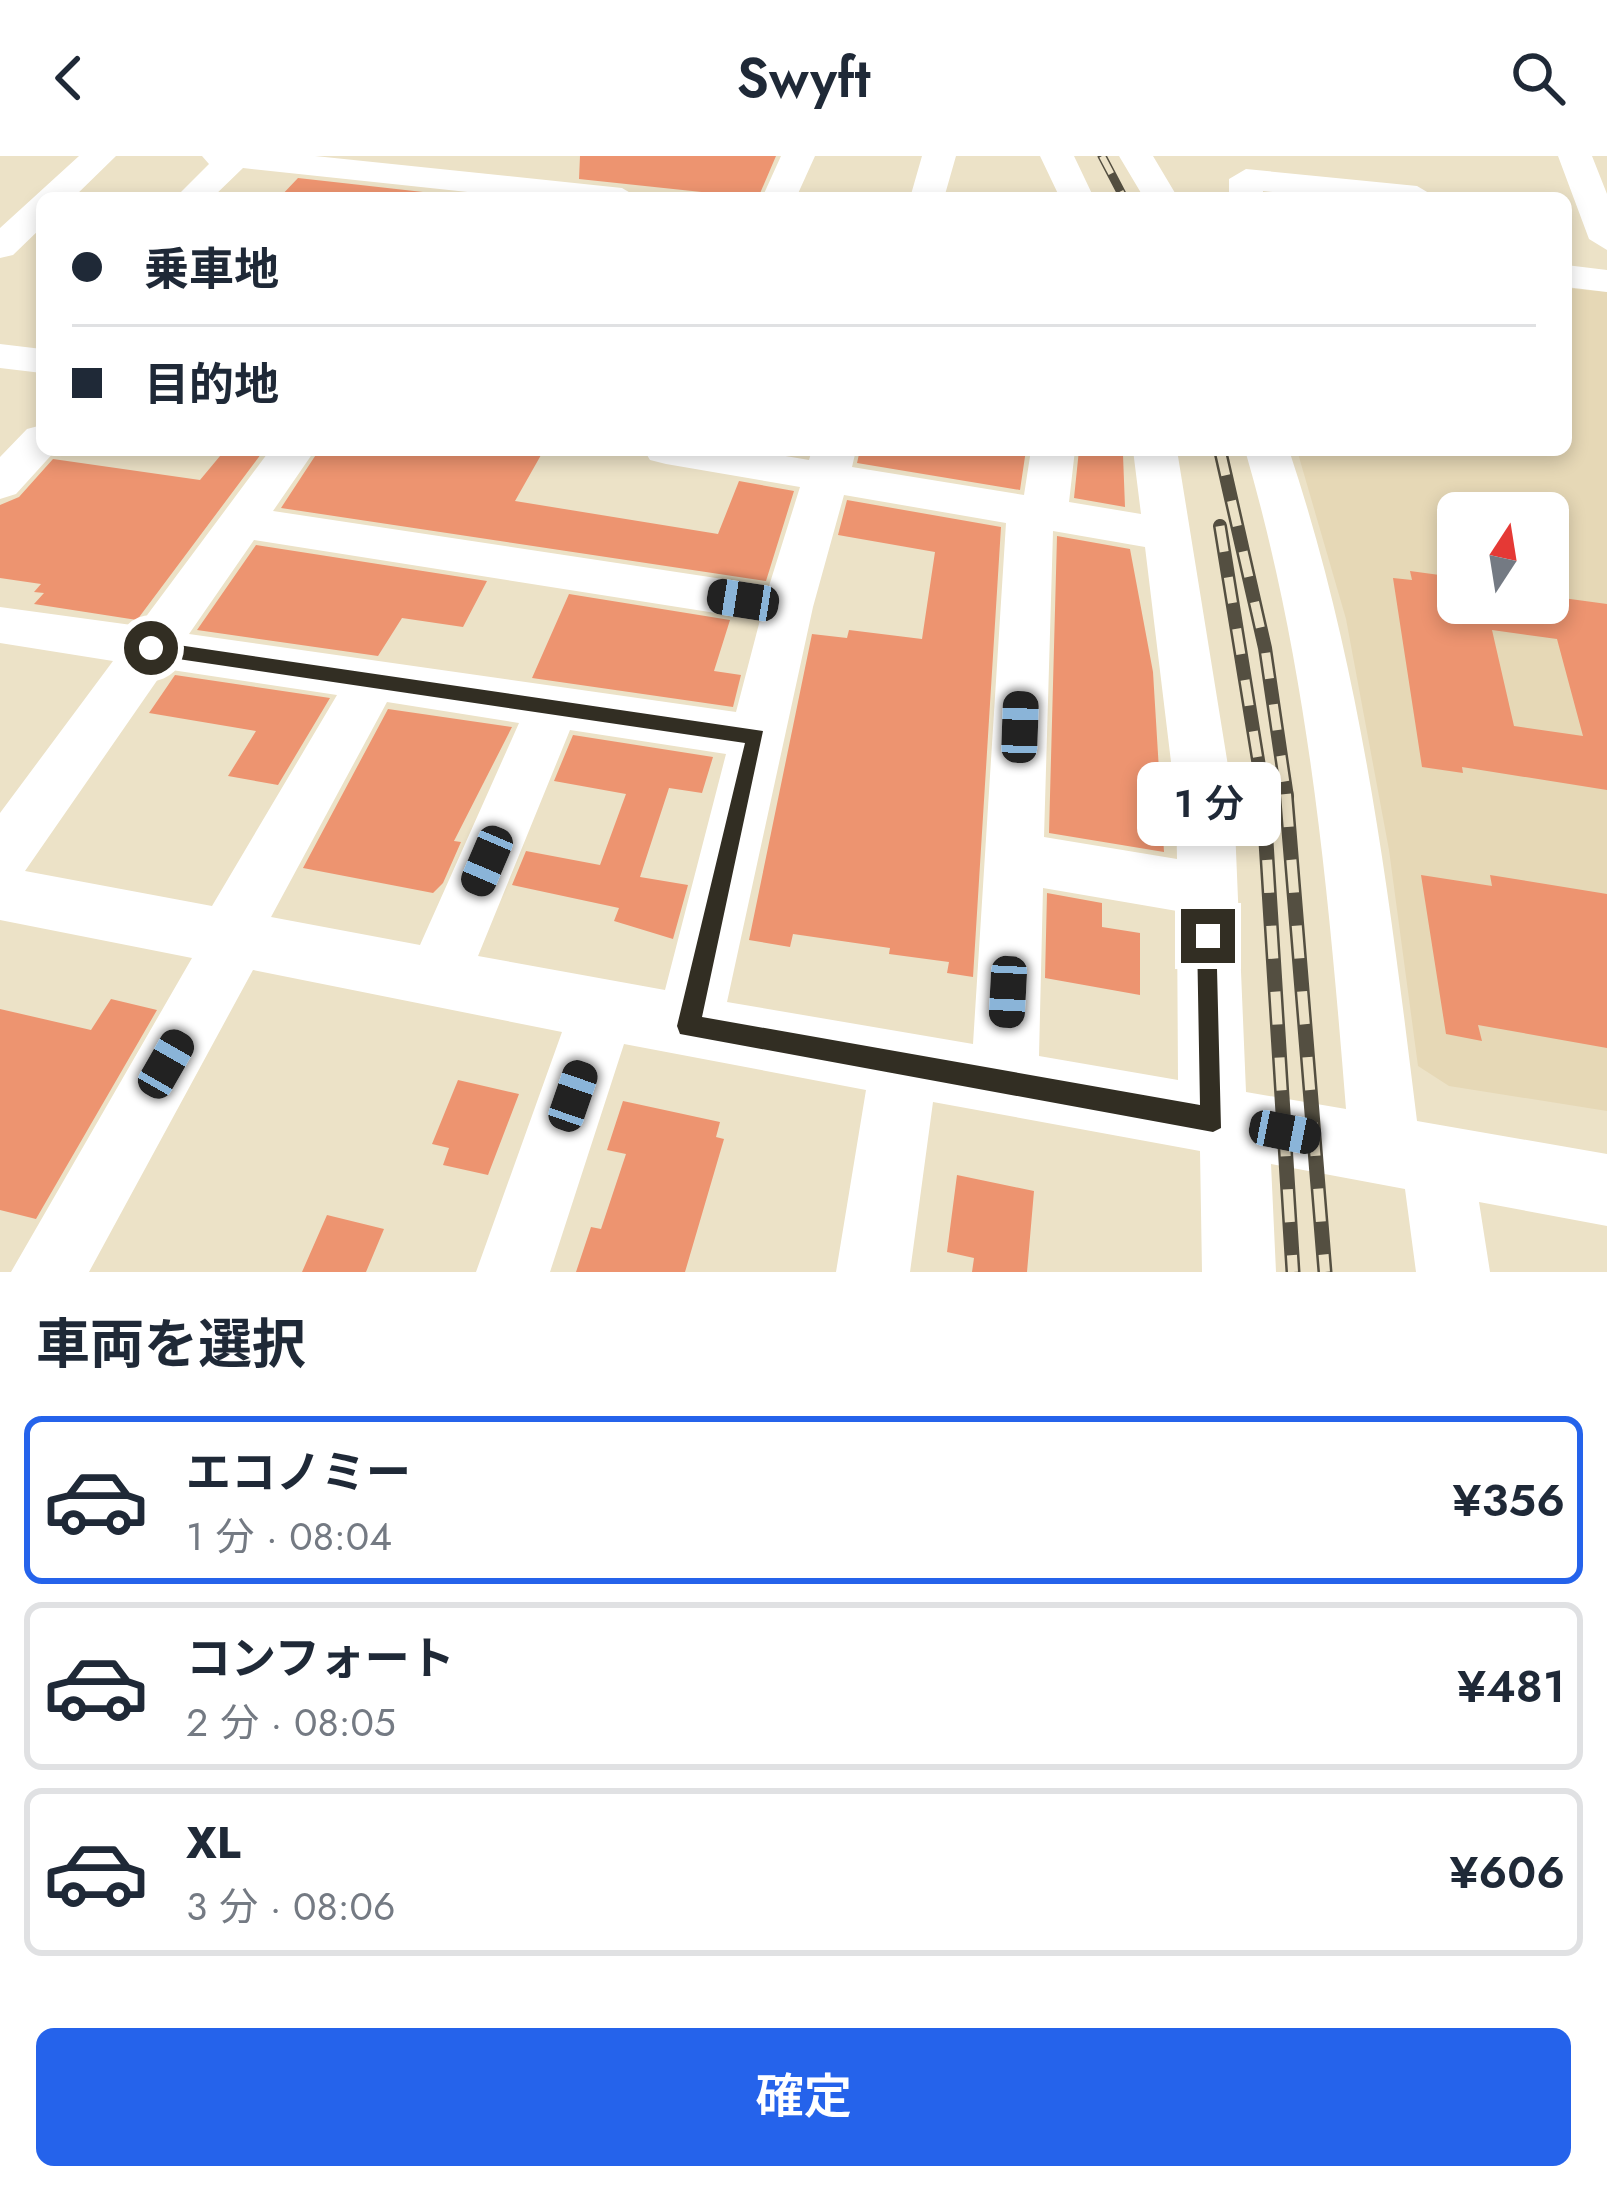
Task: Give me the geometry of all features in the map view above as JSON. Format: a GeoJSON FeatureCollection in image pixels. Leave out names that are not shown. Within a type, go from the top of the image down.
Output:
{"type":"FeatureCollection","features":[{"type":"Feature","properties":{"kind":"street"},"geometry":{"type":"LineString","coordinates":[[60,192],[99,156]]}},
{"type":"Feature","properties":{"kind":"street"},"geometry":{"type":"LineString","coordinates":[[197,192],[227,157],[487,191],[516,156]]}},
{"type":"Feature","properties":{"kind":"street"},"geometry":{"type":"LineString","coordinates":[[782,192],[798,156]]}},
{"type":"Feature","properties":{"kind":"street"},"geometry":{"type":"LineString","coordinates":[[929,192],[939,156]]}},
{"type":"Feature","properties":{"kind":"street"},"geometry":{"type":"LineString","coordinates":[[1057,156],[1074,192]]}},
{"type":"Feature","properties":{"kind":"street"},"geometry":{"type":"LineString","coordinates":[[1136,156],[1157,192]]}},
{"type":"Feature","properties":{"kind":"street"},"geometry":{"type":"LineString","coordinates":[[1411,156],[1417,192]]}},
{"type":"Feature","properties":{"kind":"street"},"geometry":{"type":"LineString","coordinates":[[1575,156],[1607,239]]}},
{"type":"Feature","properties":{"kind":"street"},"geometry":{"type":"LineString","coordinates":[[322,192],[344,169]]}},
{"type":"Feature","properties":{"kind":"street"},"geometry":{"type":"LineString","coordinates":[[1246,192],[1246,179],[1370,192]]}},
{"type":"Feature","properties":{"kind":"street"},"geometry":{"type":"LineString","coordinates":[[0,247],[36,214]]}},
{"type":"Feature","properties":{"kind":"street"},"geometry":{"type":"LineString","coordinates":[[1572,278],[1607,281]]}},
{"type":"Feature","properties":{"kind":"street"},"geometry":{"type":"LineString","coordinates":[[0,484],[36,445]]}},
{"type":"Feature","properties":{"kind":"street"},"geometry":{"type":"LineString","coordinates":[[0,859],[288,456]]}},
{"type":"Feature","properties":{"kind":"street"},"geometry":{"type":"LineString","coordinates":[[736,456],[830,464],[1038,513],[1170,535]]}},
{"type":"Feature","properties":{"kind":"street"},"geometry":{"type":"LineString","coordinates":[[1004,1082],[1038,513],[1052,456]]}},
{"type":"Feature","properties":{"kind":"street"},"geometry":{"type":"LineString","coordinates":[[1156,456],[1203,783],[1223,1121],[1239,1272]]}},
{"type":"Feature","properties":{"kind":"street"},"geometry":{"type":"LineString","coordinates":[[1269,456],[1290,518],[1317,633],[1353,860],[1411,1156],[1453,1272]]}},
{"type":"Feature","properties":{"kind":"street"},"geometry":{"type":"LineString","coordinates":[[688,1026],[788,607],[830,464]]}},
{"type":"Feature","properties":{"kind":"street"},"geometry":{"type":"LineString","coordinates":[[241,522],[788,607]]}},
{"type":"Feature","properties":{"kind":"street"},"geometry":{"type":"LineString","coordinates":[[0,625],[756,737]]}},
{"type":"Feature","properties":{"kind":"street"},"geometry":{"type":"LineString","coordinates":[[48,1272],[372,681]]}},
{"type":"Feature","properties":{"kind":"street"},"geometry":{"type":"LineString","coordinates":[[437,977],[553,707]]}},
{"type":"Feature","properties":{"kind":"street"},"geometry":{"type":"LineString","coordinates":[[1014,857],[1208,890]]}},
{"type":"Feature","properties":{"kind":"street"},"geometry":{"type":"LineString","coordinates":[[0,893],[688,1026],[1607,1190]]}},
{"type":"Feature","properties":{"kind":"street"},"geometry":{"type":"LineString","coordinates":[[513,1272],[603,1007]]}},
{"type":"Feature","properties":{"kind":"street"},"geometry":{"type":"LineString","coordinates":[[873,1272],[904,1064]]}},
{"type":"Feature","properties":{"kind":"shaded area"},"geometry":{"type":"Polygon","coordinates":[[[1572,289],[1607,292],[1607,1111],[1449,1086],[1418,1066],[1389,850],[1346,619],[1299,456],[1572,456],[1572,289]]]}},
{"type":"Feature","properties":{"kind":"building"},"geometry":{"type":"Polygon","coordinates":[[[580,156],[776,156],[761,192],[701,192],[579,179],[580,156]]]}},
{"type":"Feature","properties":{"kind":"building"},"geometry":{"type":"Polygon","coordinates":[[[298,178],[423,192],[285,192],[298,178]]]}},
{"type":"Feature","properties":{"kind":"building"},"geometry":{"type":"Polygon","coordinates":[[[220,456],[260,456],[137,620],[34,604],[44,593],[34,592],[41,584],[0,578],[0,505],[19,497],[53,459],[200,480],[220,456]]]}},
{"type":"Feature","properties":{"kind":"building"},"geometry":{"type":"Polygon","coordinates":[[[315,456],[540,456],[515,501],[718,534],[739,481],[794,491],[766,581],[281,508],[315,456]]]}},
{"type":"Feature","properties":{"kind":"building"},"geometry":{"type":"Polygon","coordinates":[[[859,456],[1025,456],[1020,490],[857,463],[859,456]]]}},
{"type":"Feature","properties":{"kind":"building"},"geometry":{"type":"Polygon","coordinates":[[[1078,456],[1123,456],[1125,507],[1074,498],[1078,456]]]}},
{"type":"Feature","properties":{"kind":"building"},"geometry":{"type":"Polygon","coordinates":[[[847,500],[1001,527],[973,977],[947,973],[949,962],[889,954],[890,948],[793,934],[790,947],[749,940],[812,634],[847,638],[849,630],[922,639],[935,552],[838,535],[847,500]]]}},
{"type":"Feature","properties":{"kind":"building"},"geometry":{"type":"Polygon","coordinates":[[[1057,536],[1130,549],[1153,672],[1164,852],[1049,833],[1057,536]]]}},
{"type":"Feature","properties":{"kind":"building"},"geometry":{"type":"Polygon","coordinates":[[[256,545],[487,581],[463,627],[402,618],[378,656],[197,630],[256,545]]]}},
{"type":"Feature","properties":{"kind":"building"},"geometry":{"type":"Polygon","coordinates":[[[1410,571],[1437,575],[1437,624],[1569,624],[1569,599],[1607,604],[1607,790],[1462,767],[1463,773],[1422,767],[1393,578],[1412,580],[1410,571]],[[1492,630],[1514,726],[1583,736],[1557,639],[1492,630]]]}},
{"type":"Feature","properties":{"kind":"building"},"geometry":{"type":"Polygon","coordinates":[[[569,594],[730,620],[714,671],[741,675],[733,707],[532,678],[569,594]]]}},
{"type":"Feature","properties":{"kind":"building"},"geometry":{"type":"Polygon","coordinates":[[[175,675],[330,698],[278,785],[228,776],[256,731],[149,713],[175,675]]]}},
{"type":"Feature","properties":{"kind":"building"},"geometry":{"type":"Polygon","coordinates":[[[388,709],[512,727],[454,841],[461,842],[443,883],[433,893],[303,868],[388,709]]]}},
{"type":"Feature","properties":{"kind":"building"},"geometry":{"type":"Polygon","coordinates":[[[573,735],[713,757],[702,793],[669,788],[640,877],[688,885],[673,939],[614,921],[619,908],[512,885],[526,851],[600,865],[626,794],[554,781],[573,735]]]}},
{"type":"Feature","properties":{"kind":"building"},"geometry":{"type":"Polygon","coordinates":[[[1421,875],[1492,886],[1490,875],[1607,894],[1607,1048],[1478,1025],[1482,1041],[1446,1034],[1421,875]]]}},
{"type":"Feature","properties":{"kind":"building"},"geometry":{"type":"Polygon","coordinates":[[[1047,893],[1102,903],[1102,927],[1140,933],[1140,995],[1045,978],[1047,893]]]}},
{"type":"Feature","properties":{"kind":"building"},"geometry":{"type":"Polygon","coordinates":[[[111,999],[157,1010],[36,1219],[0,1210],[0,1009],[91,1030],[111,999]]]}},
{"type":"Feature","properties":{"kind":"building"},"geometry":{"type":"Polygon","coordinates":[[[458,1080],[519,1094],[488,1175],[443,1165],[449,1148],[432,1144],[458,1080]]]}},
{"type":"Feature","properties":{"kind":"building"},"geometry":{"type":"Polygon","coordinates":[[[623,1101],[720,1122],[716,1137],[724,1139],[685,1272],[576,1272],[591,1227],[601,1229],[626,1154],[607,1150],[623,1101]]]}},
{"type":"Feature","properties":{"kind":"building"},"geometry":{"type":"Polygon","coordinates":[[[957,1175],[1034,1191],[1027,1272],[972,1272],[974,1258],[947,1252],[957,1175]]]}},
{"type":"Feature","properties":{"kind":"building"},"geometry":{"type":"Polygon","coordinates":[[[327,1215],[384,1229],[366,1272],[302,1272],[327,1215]]]}},
{"type":"Feature","properties":{"kind":"railway"},"geometry":{"type":"LineString","coordinates":[[1102,156],[1121,192]]}},
{"type":"Feature","properties":{"kind":"railway"},"geometry":{"type":"LineString","coordinates":[[1221,456],[1265,648],[1287,797]]}},
{"type":"Feature","properties":{"kind":"railway"},"geometry":{"type":"LineString","coordinates":[[1220,526],[1264,797]]}},
{"type":"Feature","properties":{"kind":"railway"},"geometry":{"type":"LineString","coordinates":[[1263,794],[1293,1272]]}},
{"type":"Feature","properties":{"kind":"railway"},"geometry":{"type":"LineString","coordinates":[[1286,794],[1325,1272]]}},
{"type":"Feature","properties":{"kind":"route"},"geometry":{"type":"LineString","coordinates":[[151,648],[756,737],[688,1026],[1213,1119],[1208,936]]}}]}
